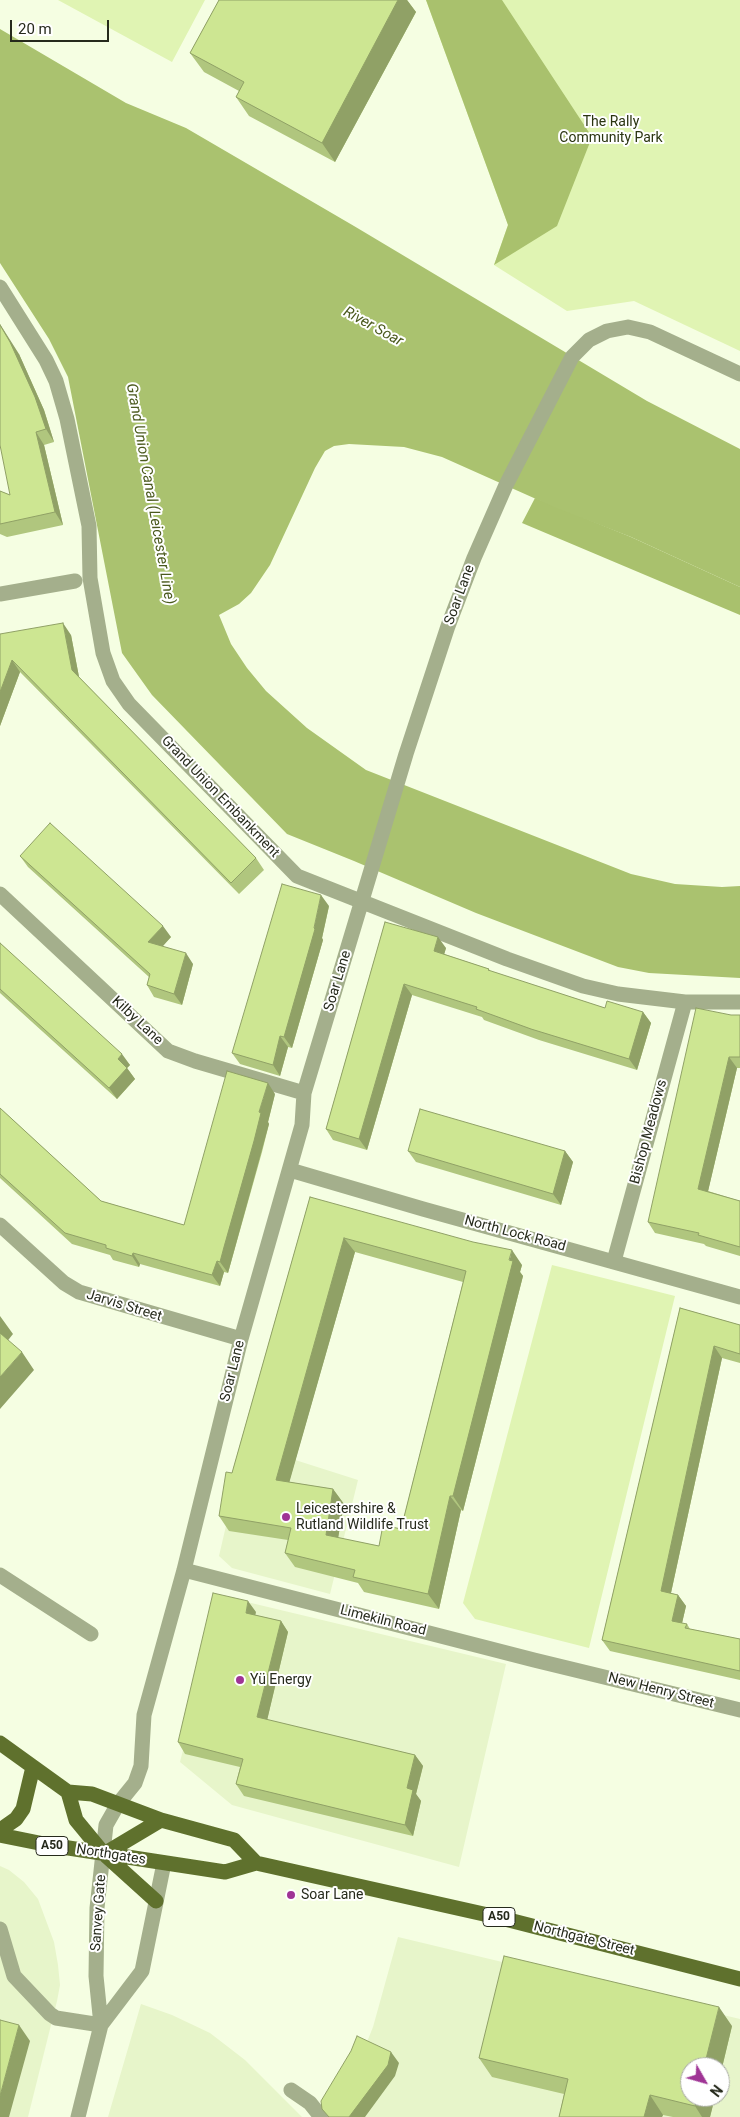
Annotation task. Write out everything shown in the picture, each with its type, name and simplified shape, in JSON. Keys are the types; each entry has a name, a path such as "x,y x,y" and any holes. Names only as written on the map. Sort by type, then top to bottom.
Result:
{"main road":[{"path":"0,1743 68,1792 92,1794 161,1820 234,1840 256,1863"},
{"path":"0,1830 16,1819 23,1809 33,1767"},
{"path":"68,1792 76,1820 104,1854 156,1901"},
{"path":"104,1854 161,1820"},
{"name":"Northgates","path":"0,1835 49,1845 164,1863"},
{"name":"Northgate Street","path":"164,1863 225,1872 256,1863 497,1916 740,1979"}],"street":[{"name":"Grand Union Embankment","path":"0,287 46,360 56,381 67,419 90,526 90,578 103,653 113,681 129,704 297,876 583,986 618,994 685,1002 740,1002"},
{"name":"Soar Lane","path":"118,1804 134,1783 141,1766 144,1715 184,1570 241,1340 302,1126 304,1093 406,754 474,558 506,485 572,356 588,340 607,331 628,327 650,332 740,374"},
{"path":"0,594 75,581"},
{"name":"Kilby Lane","path":"0,894 168,1050 195,1061 304,1093"},
{"name":"Bishop Meadows","path":"614,1261 685,1002"},
{"name":"North Lock Road","path":"290,1170 740,1297"},
{"name":"Jarvis Street","path":"0,1225 64,1283 80,1292 241,1340"},
{"name":"Limekiln Road","path":"184,1570 582,1671"},
{"path":"0,1575 91,1634"},
{"name":"New Henry Street","path":"582,1671 740,1710"},
{"name":"Sanvey Gate","path":"78,2117 101,2025 96,1976 97,1908 106,1825 118,1804"},
{"name":"Sanvey Gate","path":"101,2025 142,1971 164,1863"},
{"path":"0,1929 14,1976 50,2014 56,2018 101,2025"},
{"path":"292,2090 310,2103 321,2117"}],"shaded area":[{"path":"426,0 502,0 592,137 557,226 494,265 508,225"},
{"path":"535,498 631,537 740,587 740,615 522,523"},
{"path":"245,1444 358,1480 330,1594 232,1568 219,1556"},
{"path":"222,1596 506,1664 459,1867 232,1805 180,1762"},
{"path":"0,1866 9,1870 24,1882 38,1899 54,1942 58,1965 60,1985 57,2001 28,2117 0,2117"},
{"path":"398,1937 740,2019 740,2117 327,2117 365,2047 373,2027"},
{"path":"141,2004 172,2015 210,2033 245,2060 302,2117 108,2117"}],"green space":[{"path":"58,0 205,0 172,62"},
{"name":"The Rally Community Park","path":"426,0 740,0 740,351 634,301 567,311 494,265 508,225"},
{"path":"552,1265 675,1296 589,1648 475,1619 463,1603"}],"water":[{"path":"0,29 126,103 186,128 647,401 740,449 740,587 631,537 554,507 442,457 404,447 349,444 334,446 325,451 315,468 270,565 251,593 239,604 219,615 231,644 247,668 266,691 307,728 366,770 631,874 675,884 722,887 740,886 740,978 649,973 618,967 476,913 287,834 152,695 122,653 68,377 49,339 0,263"}],"building":[{"path":"219,0 398,0 322,143 236,97 244,82 190,53"},
{"path":"0,325 10,342 35,397 46,429 36,432 55,512 0,524 0,491 10,495 0,445"},
{"path":"63,623 72,670 256,858 231,883 12,660 0,692 0,634"},
{"path":"50,823 163,926 148,942 186,953 174,994 147,985 150,974 20,856"},
{"path":"282,884 321,895 315,929 284,1037 280,1036 273,1065 232,1053"},
{"path":"385,922 438,937 434,951 488,970 605,1008 607,1001 643,1012 629,1059 531,1029 476,1009 477,1007 404,984 359,1139 326,1129"},
{"path":"0,943 122,1054 118,1059 127,1068 109,1088 0,989"},
{"path":"696,1008 740,1015 740,1057 729,1057 698,1189 740,1201 740,1247 698,1235 699,1233 648,1222"},
{"path":"227,1071 268,1083 259,1112 261,1113 254,1141 220,1262 217,1261 212,1275 133,1253 132,1256 106,1248 106,1245 65,1233 0,1174 0,1108 101,1201 184,1225"},
{"path":"420,1109 565,1151 553,1194 408,1151"},
{"path":"310,1197 473,1242 512,1250 509,1260 513,1261 453,1496 450,1496 428,1594 353,1577 355,1570 285,1553 291,1528 219,1516 226,1472 232,1473","holes":["344,1238 466,1271 401,1529 383,1525 379,1546 326,1535 333,1489 276,1480"]},
{"path":"680,1308 740,1325 740,1354 714,1346 661,1591 678,1595 672,1621 687,1624 685,1628 740,1639 740,1671 602,1640"},
{"path":"0,1333 22,1352 0,1377"},
{"name":"Yü Energy","path":"213,1593 248,1601 246,1613 281,1621 257,1717 415,1755 407,1788 413,1790 405,1825 236,1784 243,1759 178,1742"},
{"path":"504,1956 719,2007 706,2057 680,2057 680,2102 650,2095 644,2117 559,2117 568,2079 479,2058"},
{"path":"0,2020 19,2025 0,2096"},
{"path":"357,2036 391,2052 388,2065 349,2117 329,2117 322,2109 321,2101 351,2051"}],"place":[{"name":"Leicestershire & Rutland Wildlife Trust","path":"286,1517"},
{"name":"Yü Energy","path":"240,1680"},
{"name":"Soar Lane","path":"291,1895"}],"water label":[{"name":"River Soar","path":"373,327"},
{"name":"Grand Union Canal (Leicester Line)","path":"150,494"}]}
